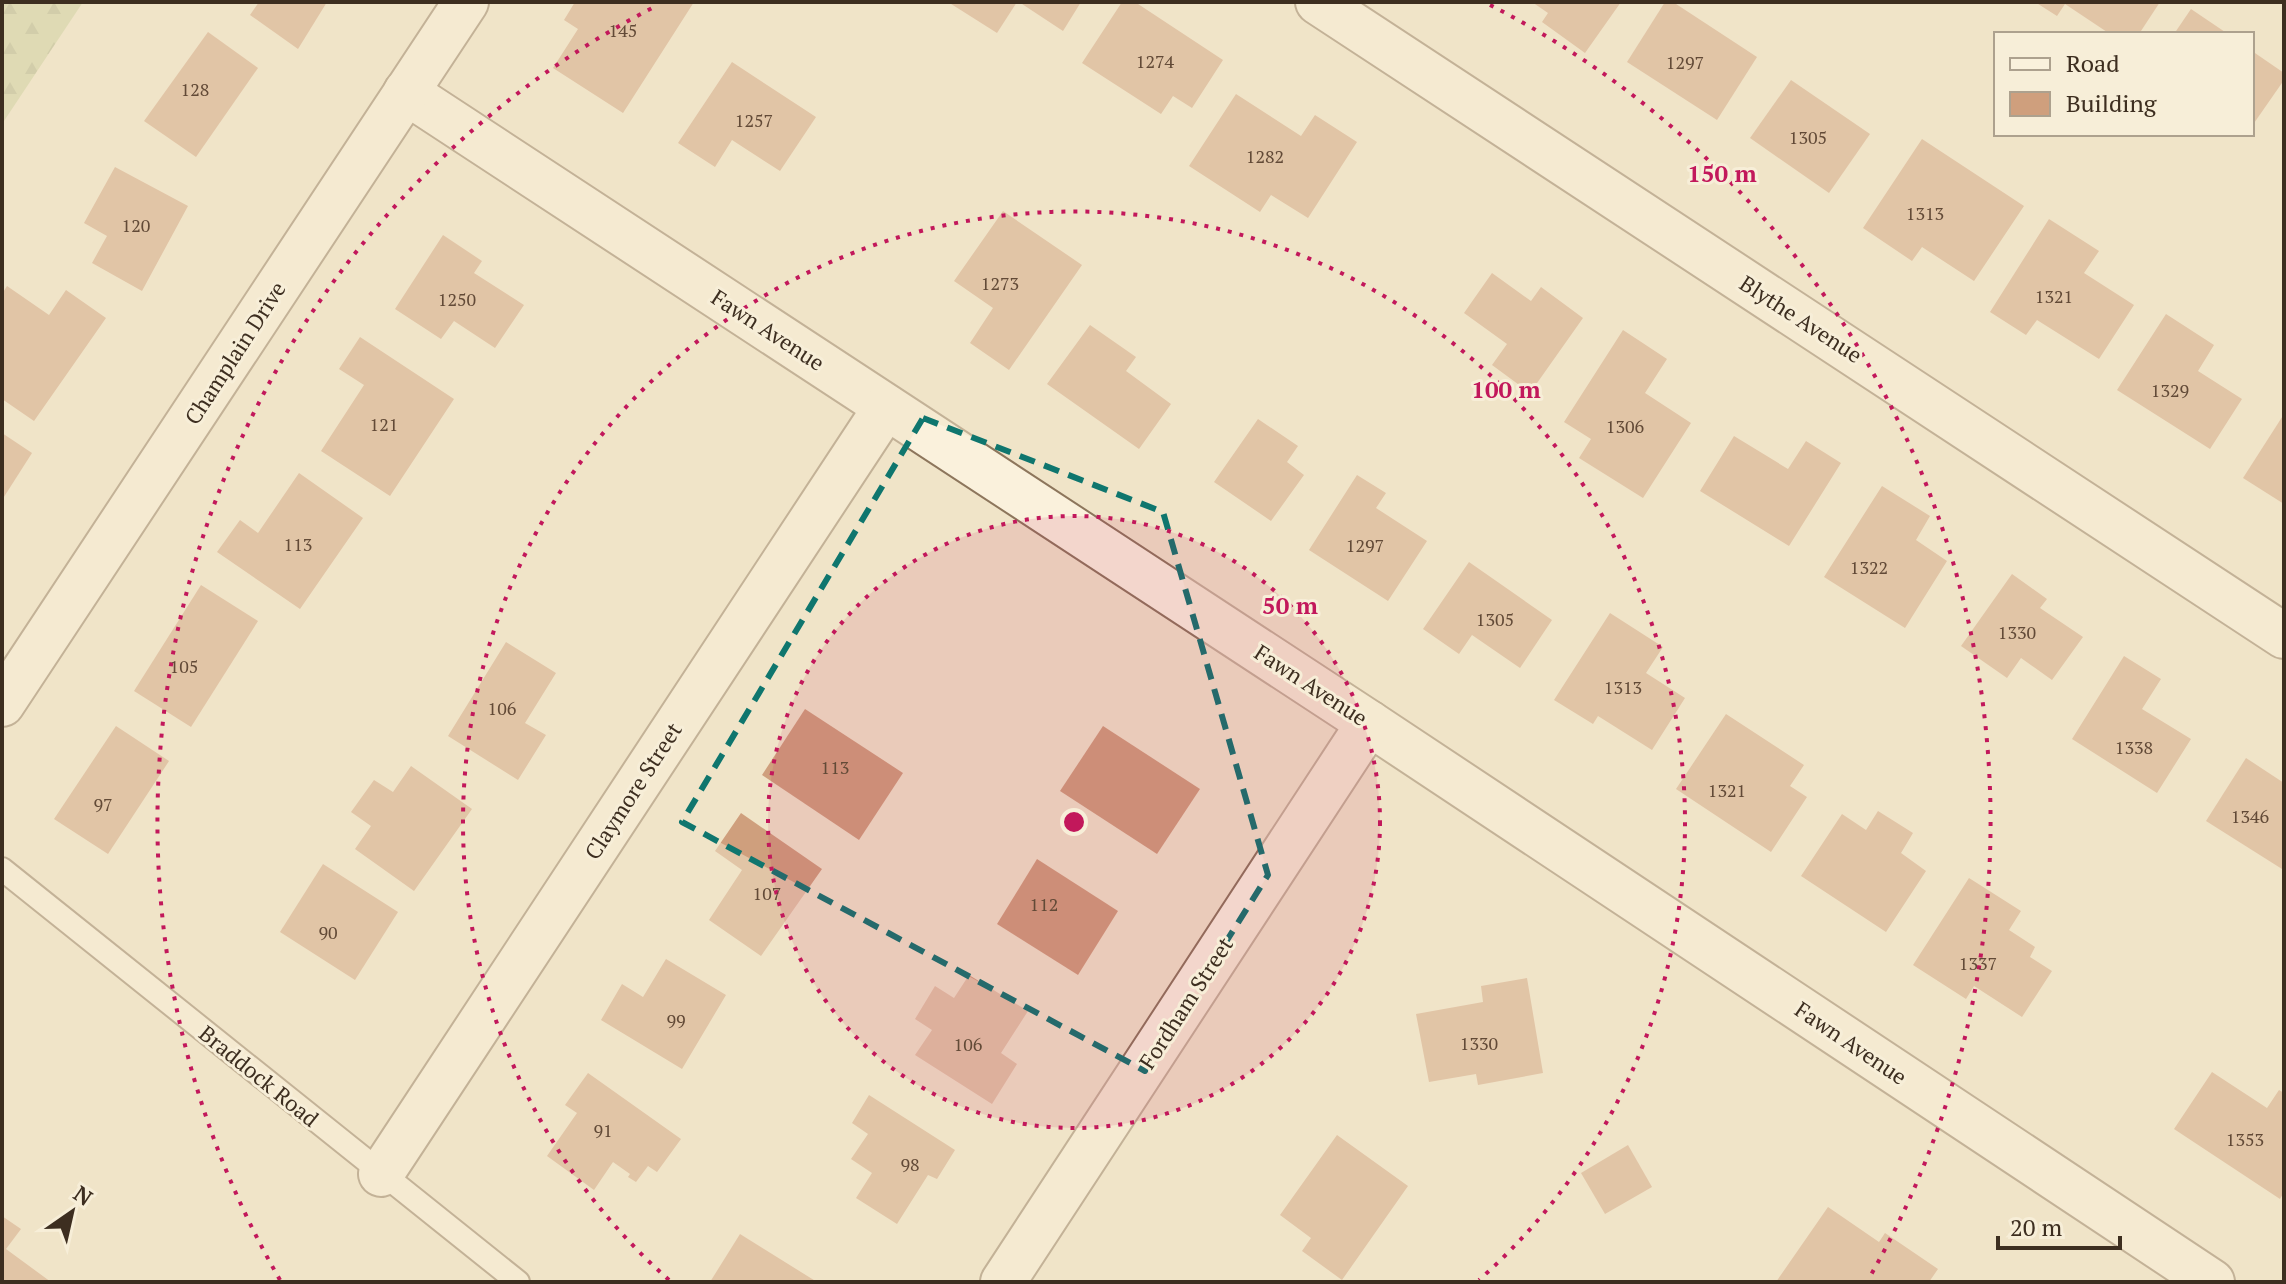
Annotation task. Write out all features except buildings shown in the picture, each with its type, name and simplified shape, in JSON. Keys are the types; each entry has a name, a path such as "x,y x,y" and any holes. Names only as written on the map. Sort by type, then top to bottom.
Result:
{"street":[{"name":"Champlain Drive","path":"2,704 466,2"},
{"name":"Blythe Avenue","path":"1318,2 2284,636"},
{"name":"Fawn Avenue","path":"406,92 1369,723 2212,1282"},
{"name":"Claymore Street","path":"381,1174 886,407"},
{"name":"Fordham Street","path":"1003,1282 1369,723"}],"lane":[{"name":"Braddock Road","path":"2,869 518,1282"}],"highlighted area":[{"path":"923,418 1163,512 1268,875 1145,1071 682,822"}],"green space":[{"path":"2,2 83,2 2,124"}]}
